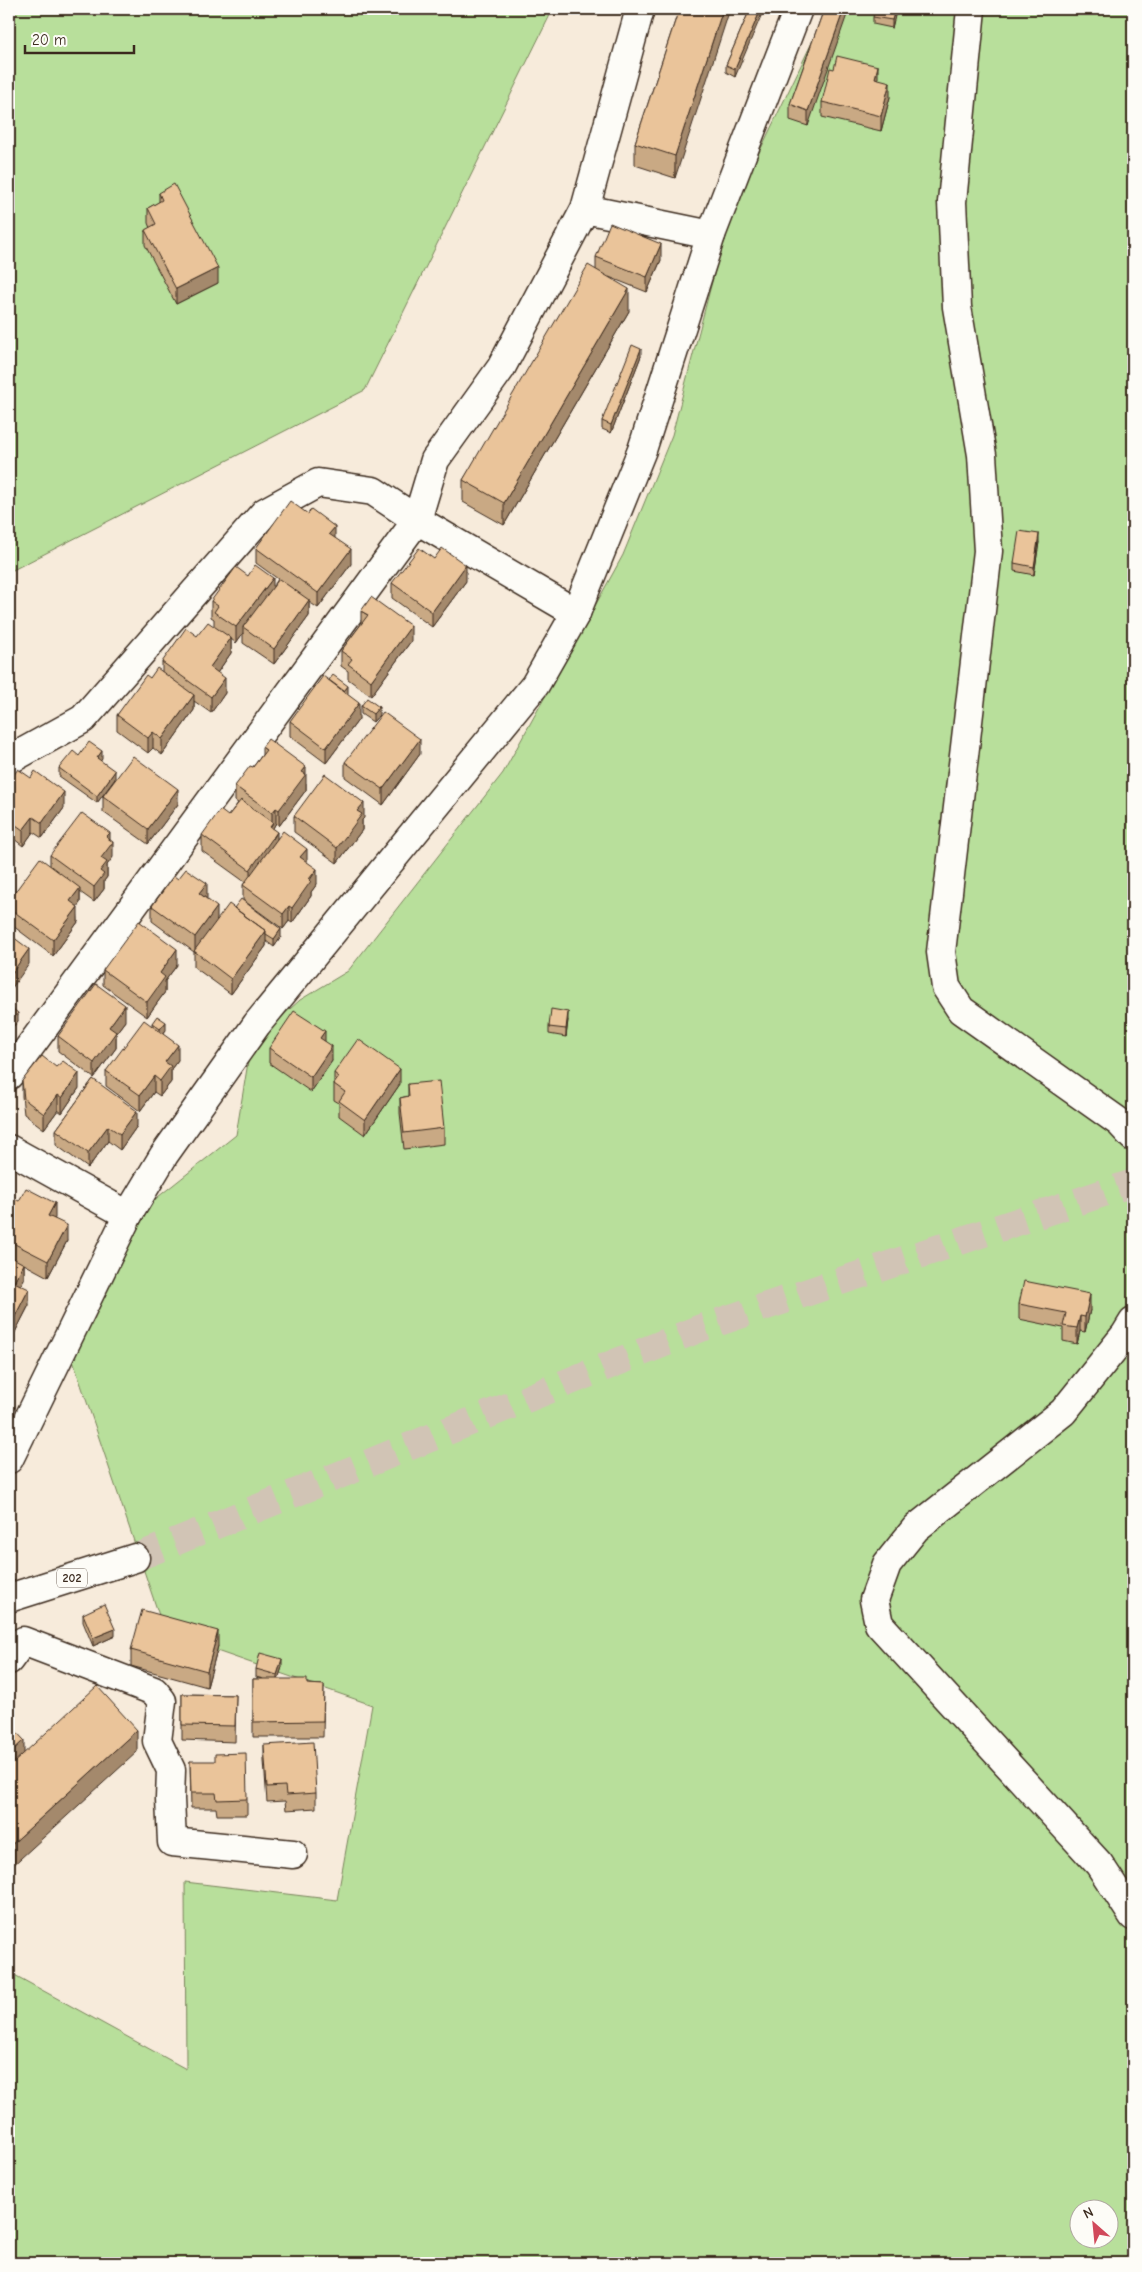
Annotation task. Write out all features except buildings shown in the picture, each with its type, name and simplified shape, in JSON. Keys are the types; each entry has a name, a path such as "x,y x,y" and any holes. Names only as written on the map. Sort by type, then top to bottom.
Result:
{"main road":[{"path":"9,1075 417,520 435,460 501,368 585,208 640,9"},
{"path":"9,1460 128,1215 164,1155 257,1024 535,685 576,613 642,450 711,236 798,9"},
{"path":"971,9 952,202 957,306 982,455 988,551 941,952 946,986 961,1010 1119,1122 1133,1137"},
{"path":"585,208 711,236"},
{"path":"9,760 83,719 265,512 318,483 373,491 417,520 576,613"},
{"path":"9,1149 128,1215"},
{"path":"1133,1322 1125,1335 1063,1412 916,1528 887,1564 874,1600 879,1624 1099,1864 1133,1916"},
{"name":"202","path":"9,1598 135,1558"},
{"path":"9,1660 23,1641 154,1691 162,1701 157,1740 171,1770 172,1842 294,1854"}],"green space":[{"path":"9,9 553,9 365,390 9,572"},
{"path":"828,9 1133,9 1133,2263 9,2263 9,1972 186,2069 185,1882 337,1900 372,1705 165,1633 71,1355 134,1216 236,1135 251,1044 300,1000 348,971 503,773 623,555 672,435 730,213"}],"tunnel":[{"path":"135,1558 701,1328 1133,1183"}]}
